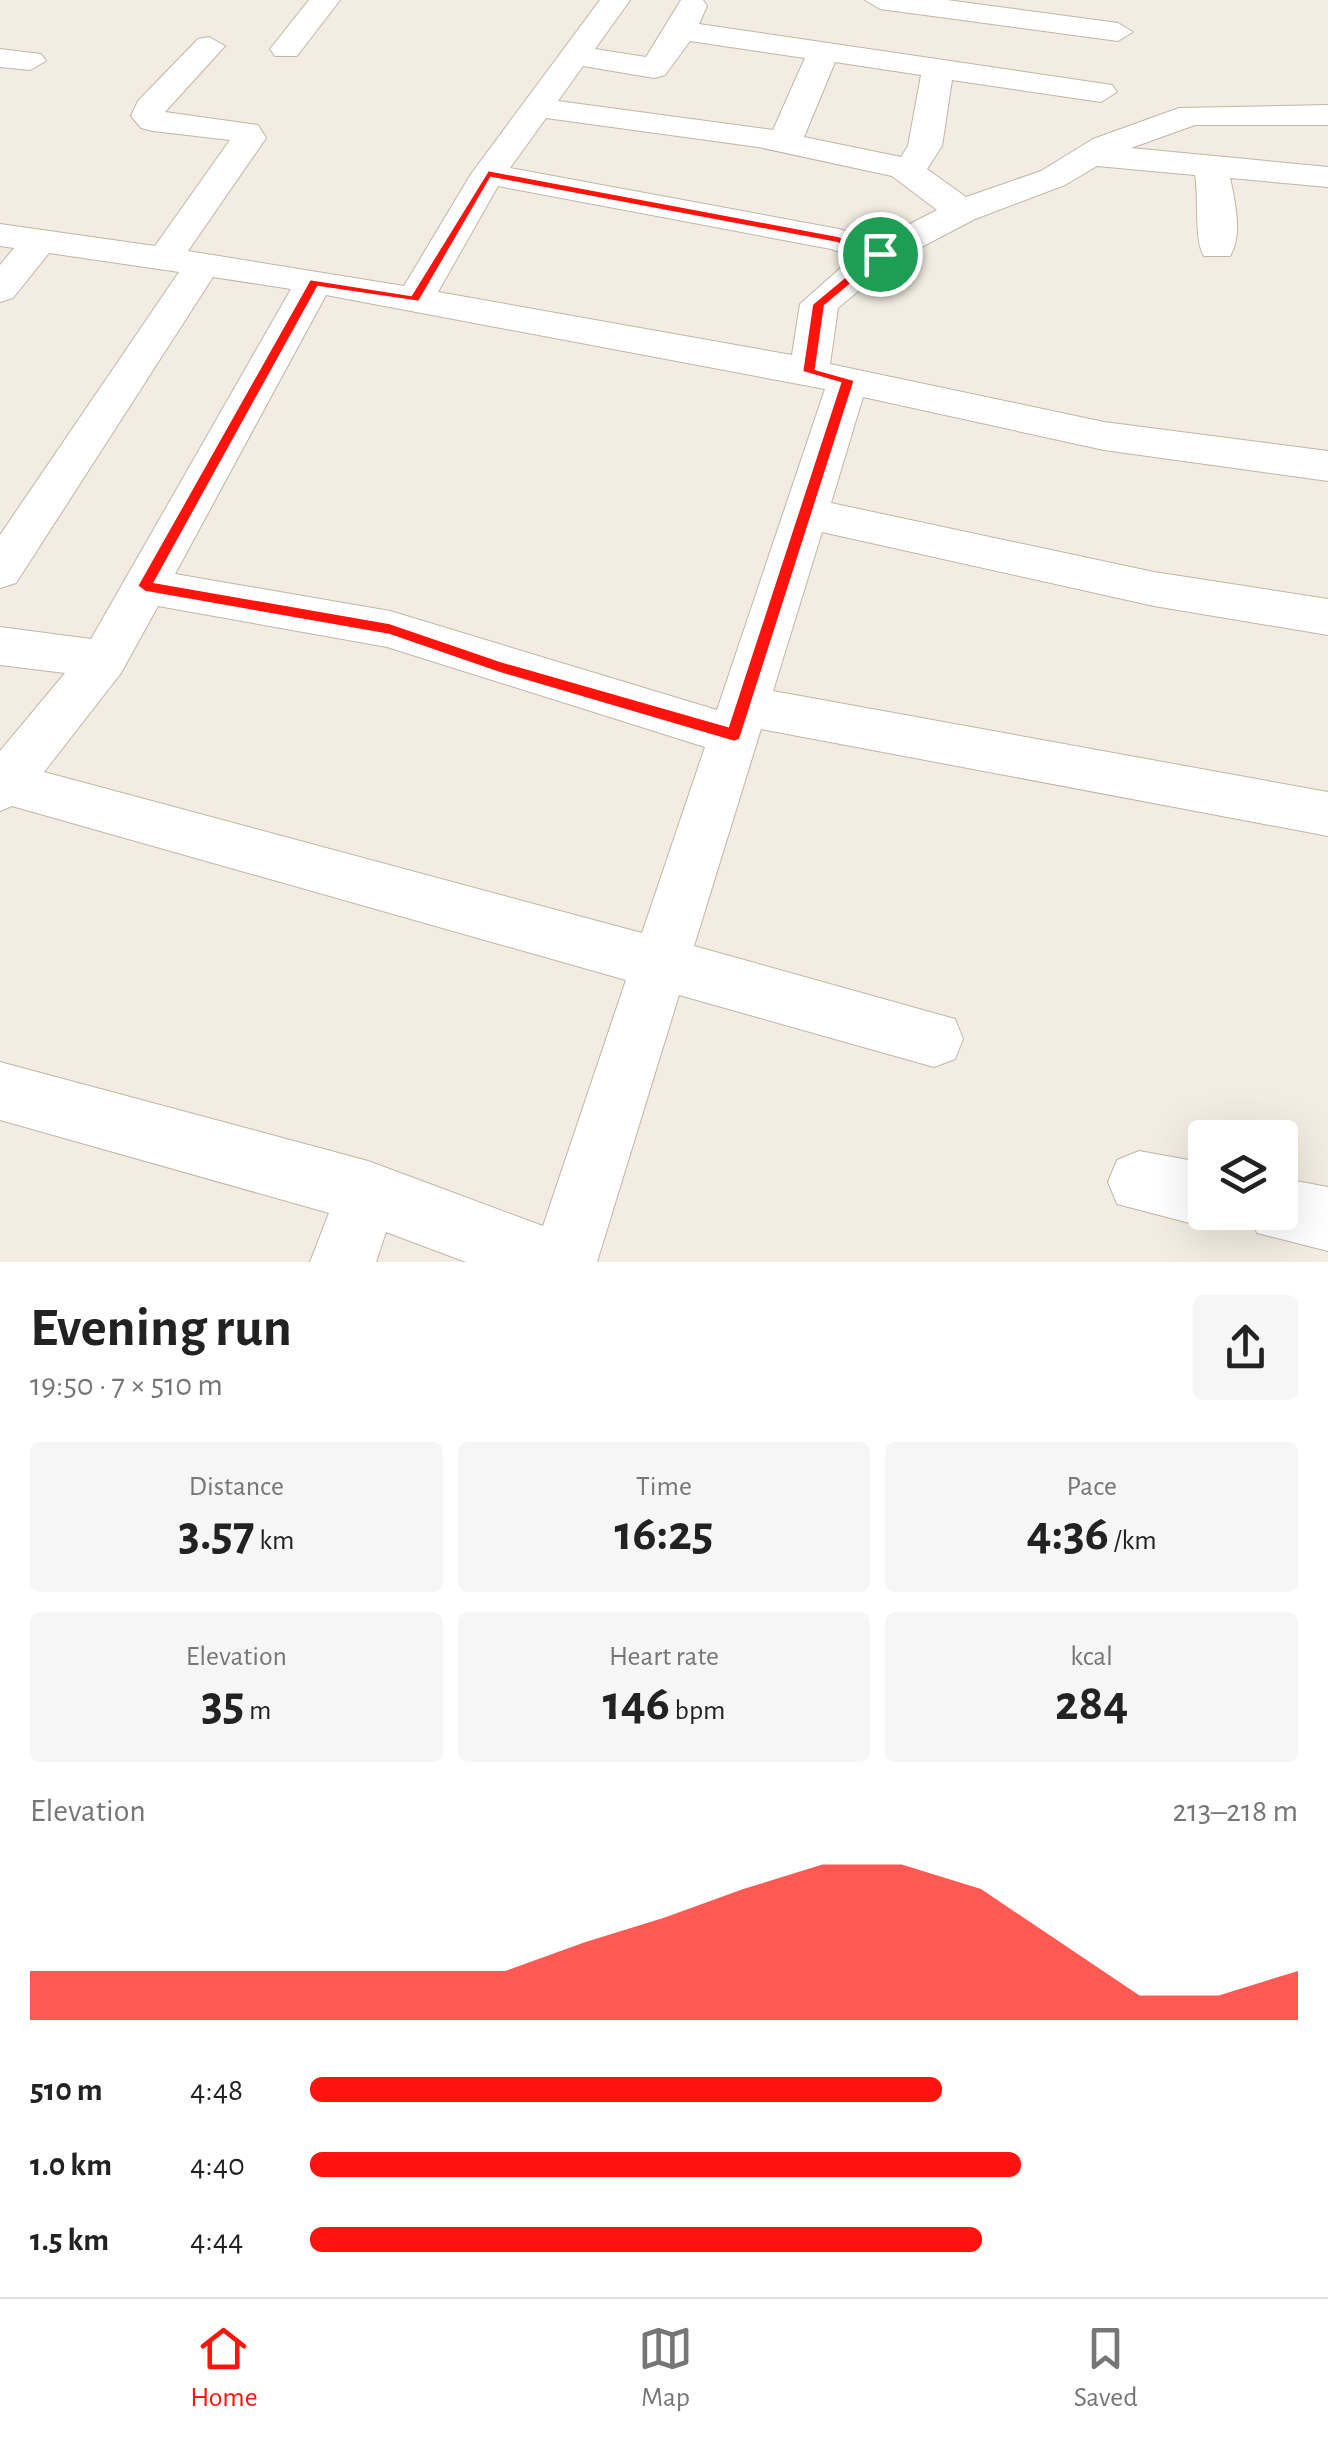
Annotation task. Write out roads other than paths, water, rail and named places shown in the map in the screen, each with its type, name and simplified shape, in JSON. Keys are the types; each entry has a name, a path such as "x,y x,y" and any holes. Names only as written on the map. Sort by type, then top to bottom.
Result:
{"street":[{"path":"286,49 325,0"},
{"path":"414,300 488,174 615,0"},
{"path":"574,56 654,68 671,49 678,30 698,0"},
{"path":"880,0 1118,32"},
{"path":"678,30 1101,92"},
{"path":"0,571 184,261 250,138 246,132 152,122 148,116 209,46"},
{"path":"784,143 824,52"},
{"path":"908,171 924,146 938,70"},
{"path":"540,107 784,143 908,171 962,211"},
{"path":"564,1262 805,513 828,376 818,304 880,254 962,211 1054,178 1091,154 1191,114 1328,115"},
{"path":"1091,154 1328,178"},
{"path":"1210,166 1218,202 1217,248"},
{"path":"488,174 839,240 880,254"},
{"path":"0,290 19,238 414,300 828,376 1104,436 1328,466"},
{"path":"314,282 104,660 3,786 934,1040"},
{"path":"805,513 1154,589 1328,618"},
{"path":"145,586 390,629 499,666 738,720 1328,814"},
{"path":"0,646 104,660"},
{"path":"0,1091 368,1193 552,1262"},
{"path":"1139,1182 1188,1192"},
{"path":"343,1262 368,1193"},
{"path":"1298,1213 1328,1219"}]}
